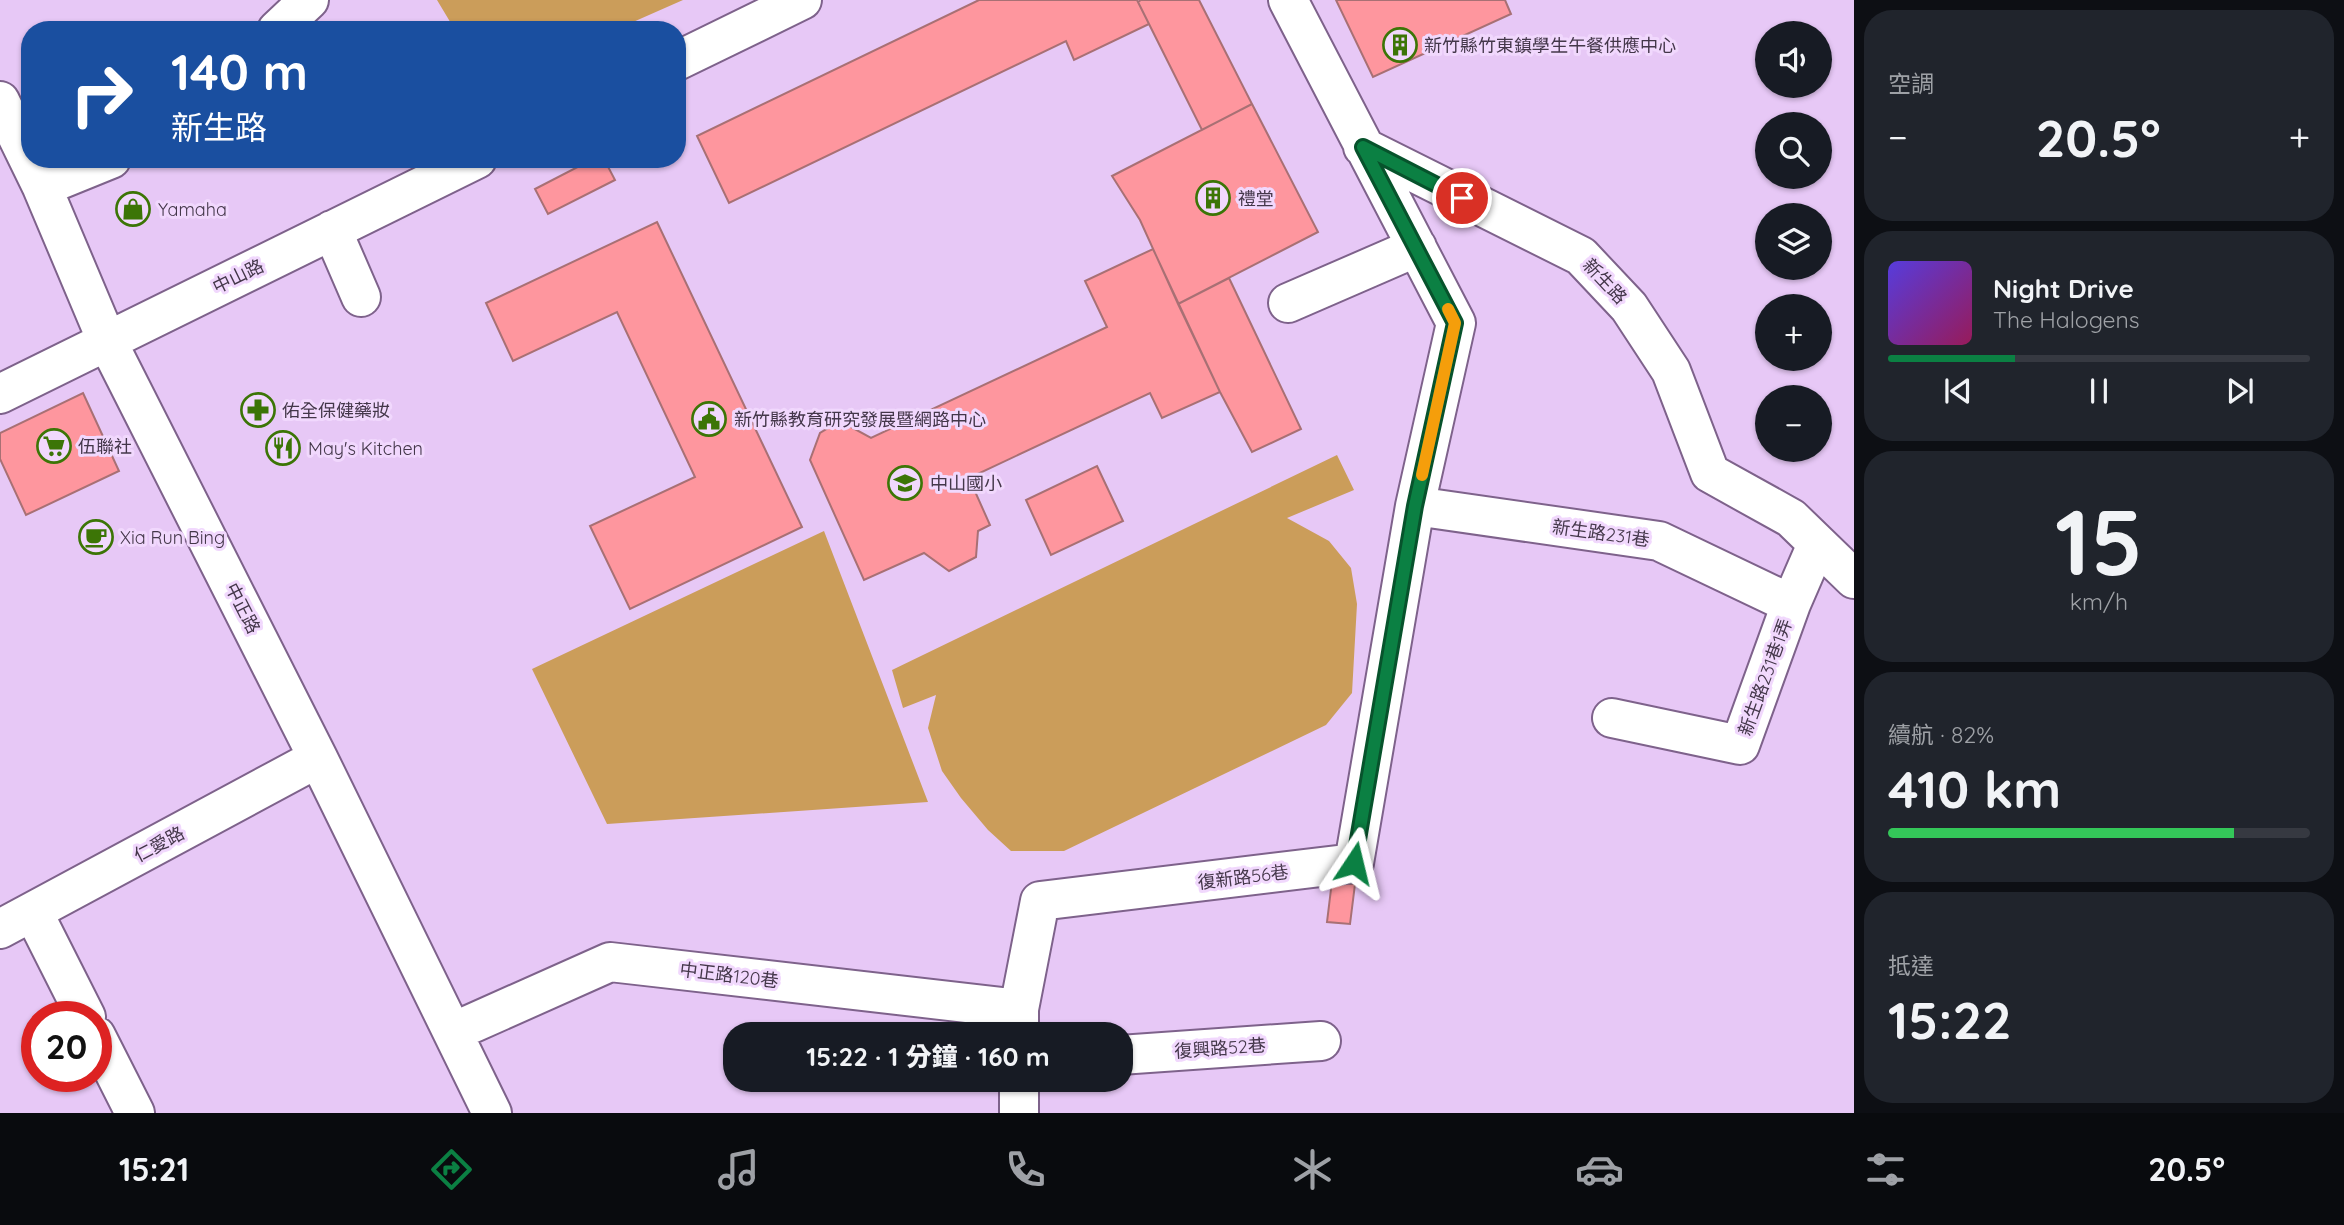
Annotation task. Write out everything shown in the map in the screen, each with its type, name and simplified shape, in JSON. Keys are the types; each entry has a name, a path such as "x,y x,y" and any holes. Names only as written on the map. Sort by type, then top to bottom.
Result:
{"street":[{"path":"287,21 309,0"},
{"path":"686,57 802,0"},
{"path":"1288,0 1363,147"},
{"name":"中正路","path":"0,101 21,144"},
{"name":"復新路56巷","path":"1019,1022 1040,901 1354,863 1415,506 1455,323 1363,147"},
{"name":"新生路","path":"1363,147 1581,256 1629,307 1671,371 1710,473 1791,519 1854,579"},
{"name":"中正路","path":"33,168 107,341 318,758 492,1113"},
{"path":"42,187 89,168"},
{"name":"中山路","path":"0,394 458,168"},
{"path":"331,230 361,297"},
{"path":"1288,303 1417,247"},
{"name":"新生路231巷","path":"1415,506 1659,541 1791,604"},
{"path":"1791,604 1818,544"},
{"name":"新生路231巷1弄","path":"1612,718 1740,745 1791,604"},
{"name":"仁愛路","path":"0,929 318,758"},
{"path":"33,912 78,1001"},
{"name":"中正路120巷","path":"453,1032 610,962 1019,1022"},
{"name":"復興路52巷","path":"1133,1054 1321,1041"},
{"path":"112,1068 135,1113"},
{"path":"1019,1092 1019,1113"}],"shaded area":[{"path":"437,0 683,0 635,21 450,21"},
{"path":"1337,455 1354,490 1287,518 1329,541 1351,568 1357,604 1352,693 1326,725 1064,851 1011,851 988,830 942,771 928,728 936,695 903,708 892,670"},
{"path":"824,531 928,802 607,824 532,669"}],"building":[{"path":"979,0 1137,0 1149,24 1074,60 1066,41 729,203 697,136"},
{"path":"1199,0 1252,104 1202,130 1138,2"},
{"name":"新竹縣竹東鎮學生午餐供應中心","path":"1336,0 1505,0 1511,14 1373,77"},
{"name":"禮堂","path":"1252,104 1318,232 1178,304 1140,220 1112,176"},
{"path":"576,168 609,168 615,180 548,214 535,189"},
{"name":"新竹縣教育研究發展暨網路中心","path":"657,222 802,527 630,609 590,526 695,477 617,312 513,361 486,303"},
{"path":"1153,249 1220,392 1162,418 1150,393 969,478 990,525 978,531 976,557 949,571 924,553 864,580 810,460 820,433 840,421 871,438 1107,327 1085,281"},
{"path":"1229,278 1301,429 1252,452 1178,304"},
{"name":"伍聯社","path":"83,393 119,471 26,515 0,459 0,433"},
{"path":"1097,466 1123,521 1051,555 1026,500"},
{"path":"1332,881 1355,884 1350,924 1327,922"}],"slow traffic":[{"path":"1422,475 1455,323 1448,309"}],"place":[{"name":"新竹縣竹東鎮學生午餐供應中心","path":"1400,45"},
{"name":"禮堂","path":"1213,198"},
{"name":"Yamaha","path":"133,209"},
{"name":"佑全保健藥妝","path":"258,410"},
{"name":"新竹縣教育研究發展暨網路中心","path":"709,419"},
{"name":"伍聯社","path":"54,446"},
{"name":"May's Kitchen","path":"283,448"},
{"name":"中山國小","path":"905,483"},
{"name":"Xia Run Bing","path":"96,537"}],"route":[{"path":"1354,863 1415,506 1455,323 1363,147 1462,198"}]}
